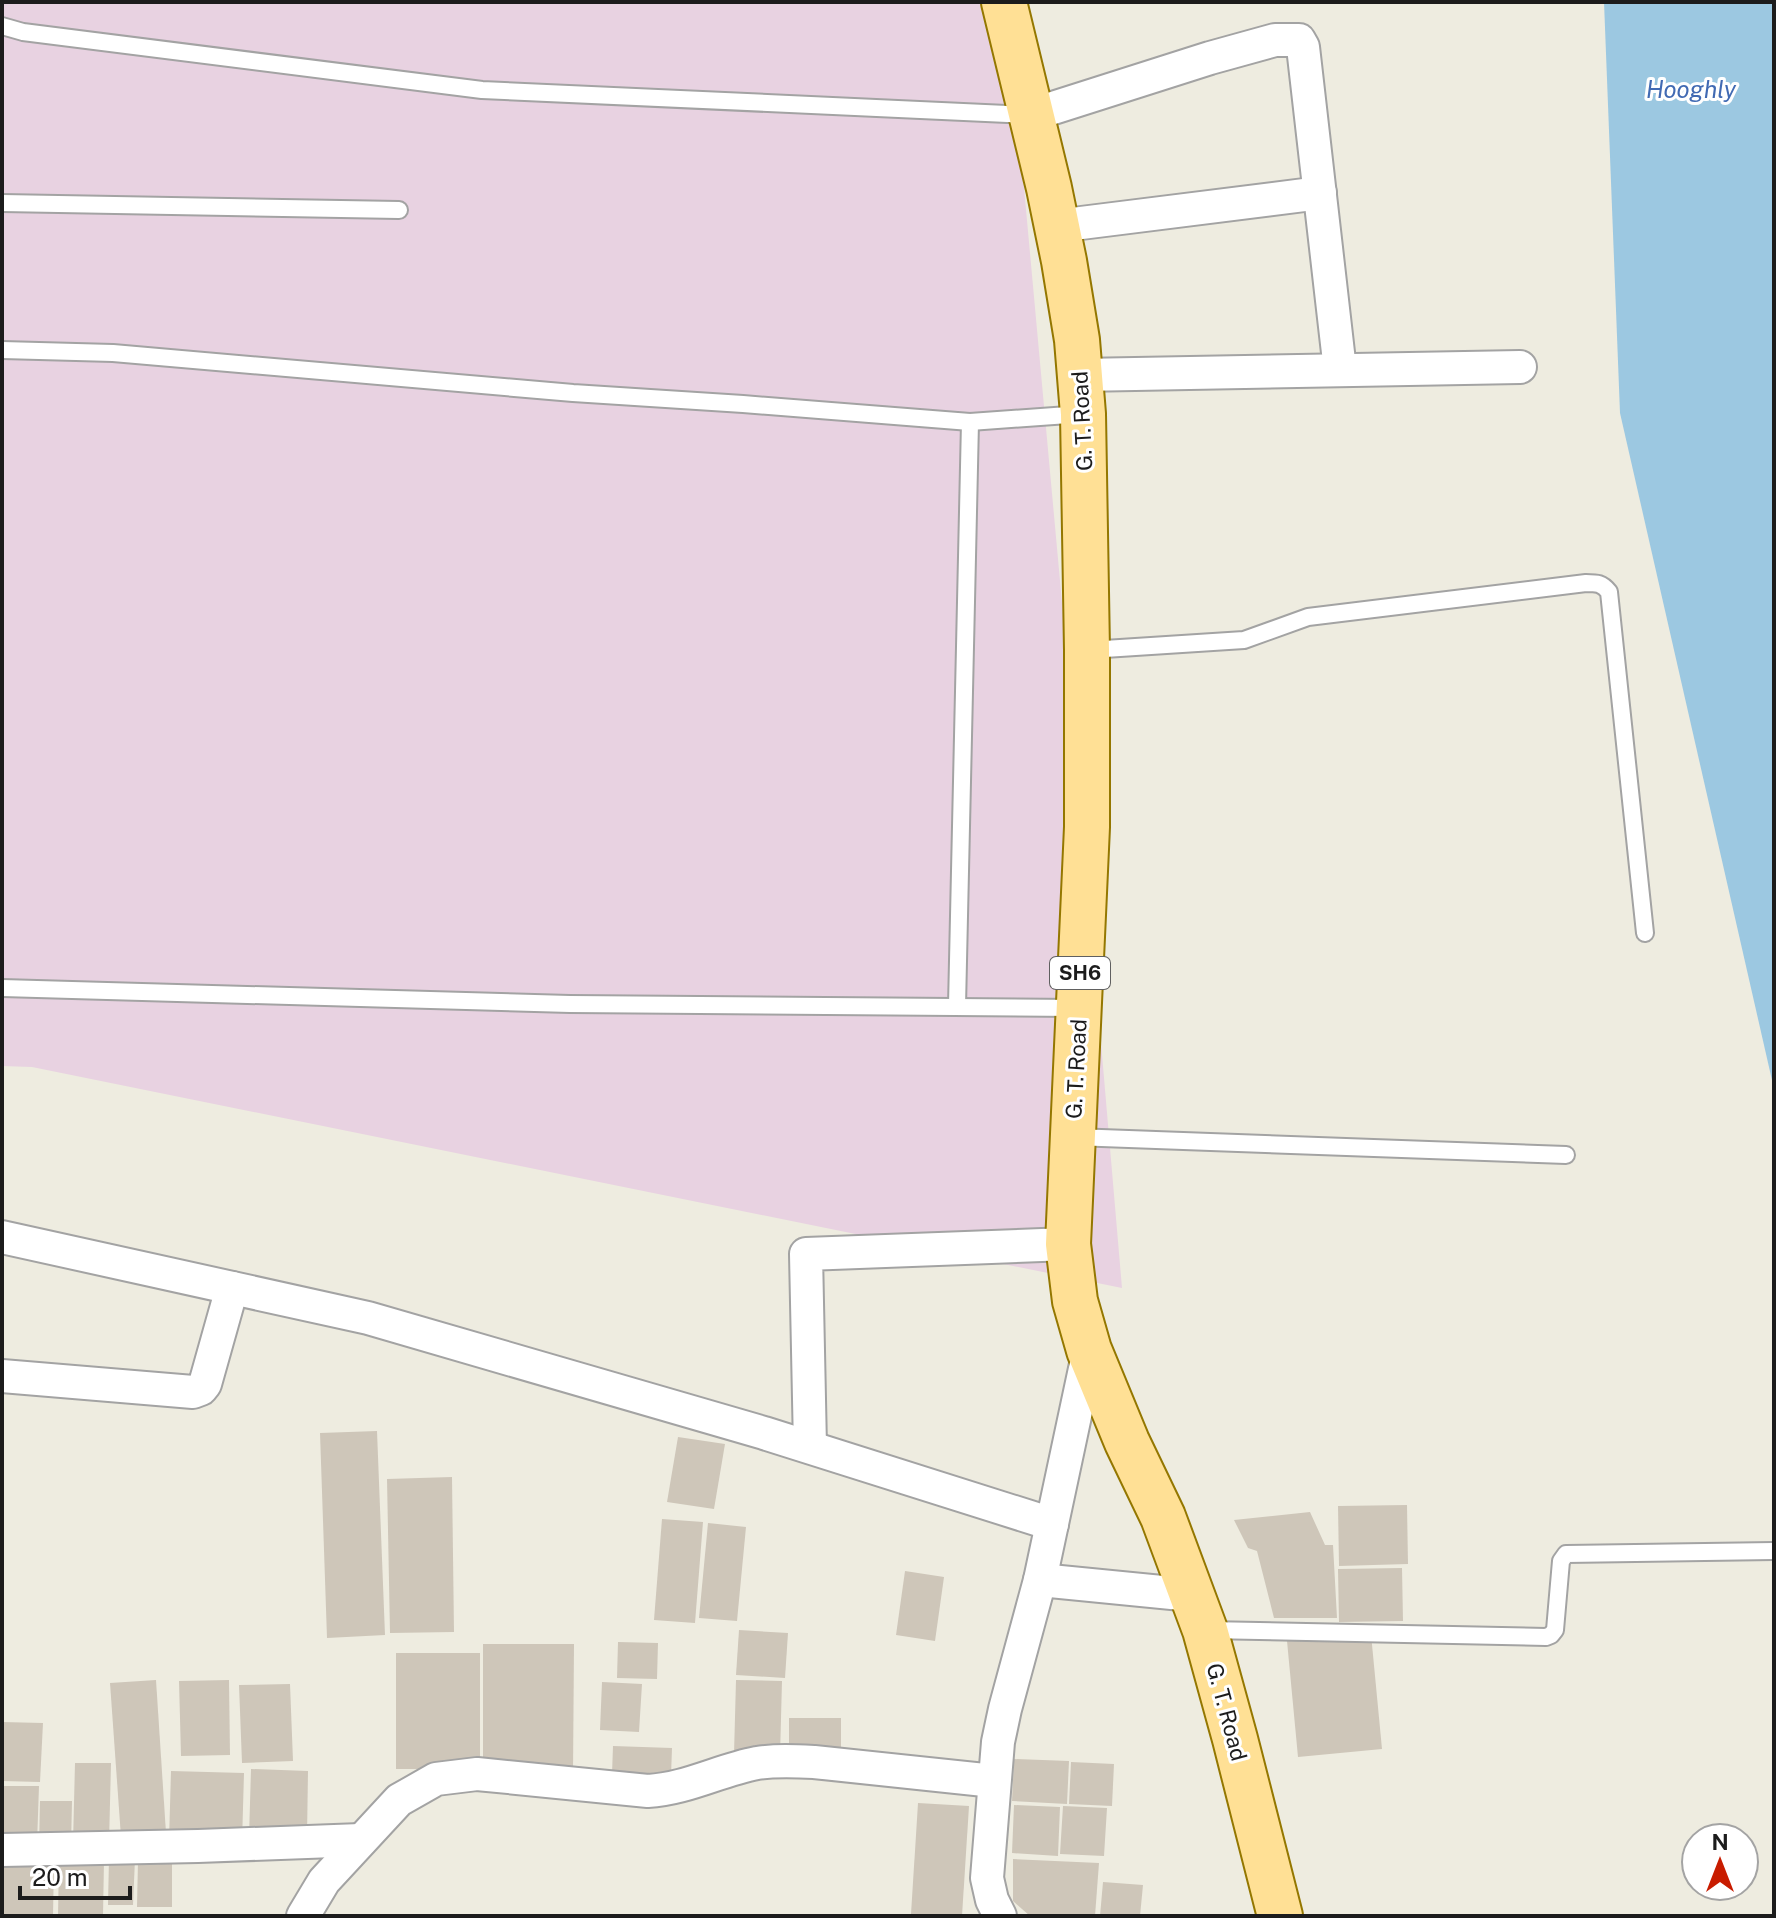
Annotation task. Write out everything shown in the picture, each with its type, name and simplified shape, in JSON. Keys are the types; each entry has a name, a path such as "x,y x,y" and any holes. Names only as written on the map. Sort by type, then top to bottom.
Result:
{"main road":[{"name":"G. T. Road","path":"1004,2 1057,226 1077,340 1082,395 1087,827 1068,1244 1075,1301 1089,1350 1127,1442 1163,1517 1198,1612 1235,1739 1280,1916"}],"street":[{"path":"1031,115 1262,43 1299,40 1303,47 1340,370"},
{"path":"1057,226 1320,193"},
{"path":"1082,395 1340,370 1520,367"},
{"path":"2,1237 368,1318 810,1447 1052,1524"},
{"path":"810,1447 806,1254 1068,1244"},
{"path":"2,1376 193,1392 201,1389 232,1288"},
{"path":"1000,1916 987,1878 998,1742 1040,1580 1089,1350"},
{"path":"1040,1580 1198,1612"},
{"path":"303,1916 324,1881 399,1800 436,1779 477,1774 648,1791 666,1790 757,1763 785,1761 994,1781"},
{"path":"2,1850 361,1840"}],"lane":[{"path":"2,26 23,32 482,90 1031,115"},
{"path":"2,203 399,210"},
{"path":"2,350 113,353 573,393 970,422 1082,395"},
{"path":"957,1006 970,422"},
{"path":"1087,650 1244,640 1308,617 1586,583 1605,586 1609,592 1645,933"},
{"path":"2,988 570,1004 1078,1008"},
{"path":"1072,1137 1566,1155"},
{"path":"1198,1612 1546,1637 1555,1630 1561,1561 1566,1554 1774,1551"}],"shaded area":[{"path":"2,2 1007,2 1122,1288 32,1067 2,1066"}],"water":[{"name":"Hooghly","path":"1604,2 1774,2 1774,1089 1620,413"}],"building":[{"path":"377,1431 385,1635 327,1638 320,1433"},
{"path":"678,1437 725,1444 714,1509 667,1502"},
{"path":"452,1477 454,1632 390,1633 387,1479"},
{"path":"1407,1505 1408,1564 1339,1566 1338,1506"},
{"path":"1310,1512 1325,1545 1333,1545 1337,1618 1274,1618 1257,1551 1248,1548 1234,1520"},
{"path":"662,1519 703,1522 695,1623 654,1620"},
{"path":"708,1523 746,1527 737,1621 699,1618"},
{"path":"1402,1568 1403,1621 1339,1622 1338,1569"},
{"path":"905,1571 944,1577 935,1641 896,1635"},
{"path":"739,1630 788,1633 785,1678 736,1675"},
{"path":"1371,1634 1382,1749 1298,1757 1287,1641"},
{"path":"618,1642 658,1643 657,1679 617,1678"},
{"path":"483,1644 574,1644 573,1774 483,1774"},
{"path":"396,1653 480,1653 480,1769 396,1769"},
{"path":"156,1680 166,1833 121,1837 110,1683"},
{"path":"229,1680 230,1755 181,1756 179,1681"},
{"path":"736,1680 782,1681 780,1756 734,1754"},
{"path":"602,1682 642,1684 639,1732 600,1730"},
{"path":"290,1684 293,1761 242,1763 239,1685"},
{"path":"789,1718 841,1718 841,1753 789,1753"},
{"path":"2,1722 43,1723 40,1782 2,1781"},
{"path":"613,1746 672,1748 671,1776 612,1774"},
{"path":"1014,1759 1069,1761 1067,1804 1012,1801"},
{"path":"1071,1762 1114,1764 1112,1806 1069,1804"},
{"path":"75,1763 111,1763 109,1843 73,1843"},
{"path":"251,1769 308,1771 307,1838 249,1837"},
{"path":"171,1771 244,1773 242,1843 169,1841"},
{"path":"2,1786 39,1786 37,1844 2,1843"},
{"path":"40,1801 72,1801 71,1847 39,1847"},
{"path":"918,1803 969,1806 962,1916 911,1914"},
{"path":"1014,1805 1060,1807 1058,1856 1012,1853"},
{"path":"1063,1806 1107,1808 1104,1856 1060,1854"},
{"path":"109,1858 135,1859 133,1905 108,1905"},
{"path":"59,1859 104,1860 103,1916 58,1916"},
{"path":"1013,1859 1099,1863 1095,1916 1030,1916 1013,1901"},
{"path":"138,1860 172,1861 172,1907 137,1907"},
{"path":"2,1861 54,1862 53,1916 2,1916"},
{"path":"1103,1882 1143,1885 1140,1916 1100,1916"}]}
